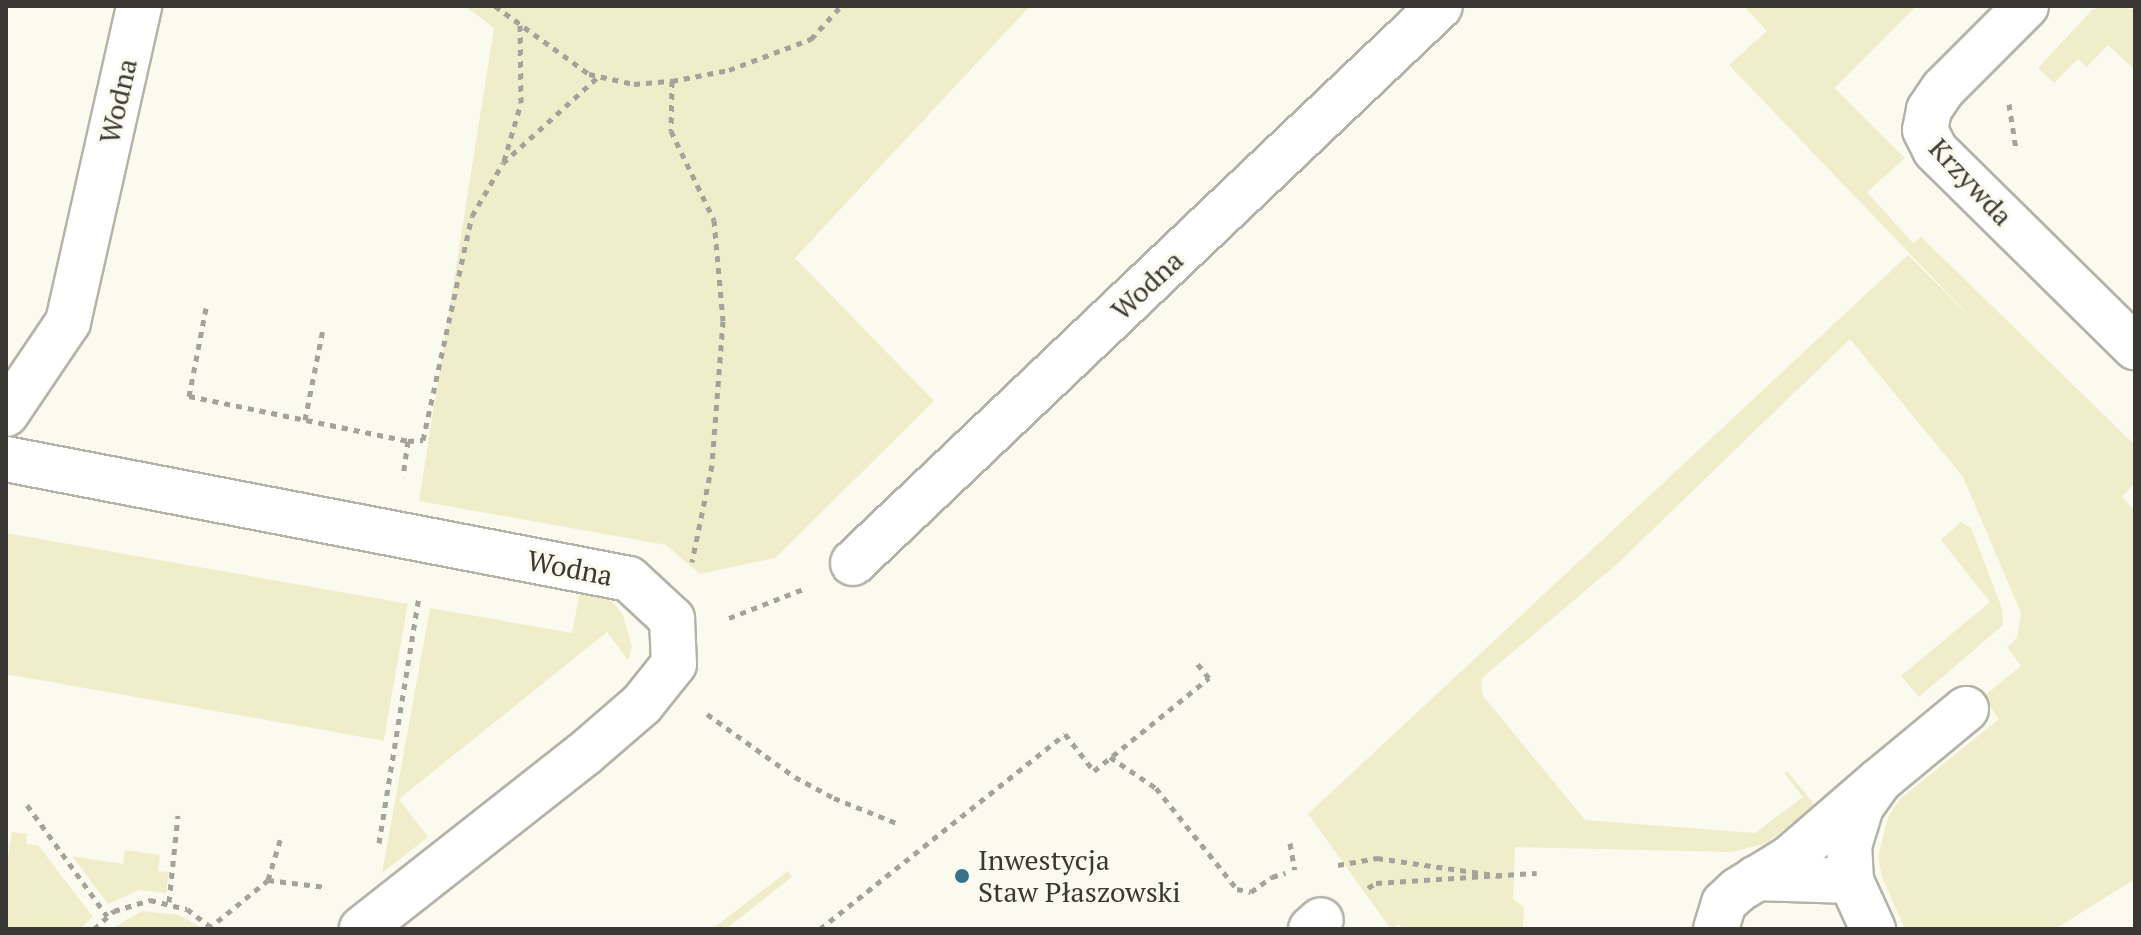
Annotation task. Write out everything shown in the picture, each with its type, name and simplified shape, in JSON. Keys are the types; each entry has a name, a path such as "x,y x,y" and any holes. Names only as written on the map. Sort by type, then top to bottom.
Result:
{"street":[{"name":"Wodna","path":"6,414 68,322 139,6"},
{"name":"Wodna","path":"853,563 1440,6"},
{"name":"Krzywda","path":"2026,6 1943,89 1925,130 1935,150 2135,347"},
{"name":"Wodna","path":"6,459 629,579 672,619"},
{"path":"362,929 584,754 642,704 674,664 672,619"},
{"path":"1716,929 1724,903 1756,878 1790,858 1966,709"},
{"path":"1873,929 1851,881 1849,846 1861,807 1879,781"},
{"path":"1756,878 1851,881"}],"path":[{"path":"495,6 589,74 634,84 672,81 729,70 811,39 841,6"},
{"path":"206,308 189,396 408,441 423,440 472,216 503,163 521,103 520,24"},
{"path":"503,163 599,76"},
{"path":"672,81 671,131 714,220 723,321 712,465 696,550 672,619 727,619 792,595 853,563"},
{"path":"1982,196 2017,160 2008,99"},
{"path":"305,420 323,329"},
{"path":"377,854 412,537 408,441"},
{"path":"820,929 1065,734 1094,771 1209,678 1196,662"},
{"path":"661,681 795,777 834,798 899,824"},
{"path":"1110,757 1156,788 1237,889 1251,892 1272,877 1304,870"},
{"path":"27,805 107,916"},
{"path":"169,902 178,815"},
{"path":"94,929 107,916 131,904 169,902 187,909 209,928 268,880 282,834"},
{"path":"1325,867 1377,858 1501,876"},
{"path":"1316,924 1376,883 1537,873"},
{"path":"268,880 332,888"}],"shaded area":[{"path":"465,6 1030,6 795,258 934,401 775,558 700,574 666,545 419,501 494,28"},
{"path":"1744,6 1916,6 1835,88 1905,158 1867,192 1913,243 1921,237 2135,445 2135,483 2122,497 2135,511 2135,879 2055,929 1905,929 1882,877 1878,857 1888,817 1900,799 1999,719 1983,697 2021,666 2007,647 2017,638 2021,613 1963,477 1850,339 1617,564 1482,678 1481,688 1484,697 1585,820 1755,833 1803,797 1784,773 1787,771 1815,805 1767,843 1732,852 1515,847 1513,899 1524,907 1523,929 1403,929 1399,924 1391,929 1308,814 1908,255 1982,329 1729,65 1767,31"},
{"path":"2103,6 2135,9 2135,70 2108,45 2087,67 2078,59 2054,83 2038,68 2092,10"},
{"path":"1961,522 1971,528 2002,608 2003,625 1919,697 1901,676 1990,602 1941,540"},
{"path":"6,533 408,604 384,741 6,674"},
{"path":"581,586 613,602 623,615 632,647 628,660 607,632 399,799 428,837 382,873 430,608 572,633"},
{"path":"12,832 27,834 26,844 38,845 93,917 80,929 6,929 6,870"},
{"path":"125,850 160,855 158,871 169,872 166,893 139,890 108,904 72,856 123,864"},
{"path":"788,871 792,877 726,929 712,929"},
{"path":"142,911 179,915 202,928 111,929"}],"place":[{"name":"Inwestycja Staw Płaszowski","path":"962,876"}]}
